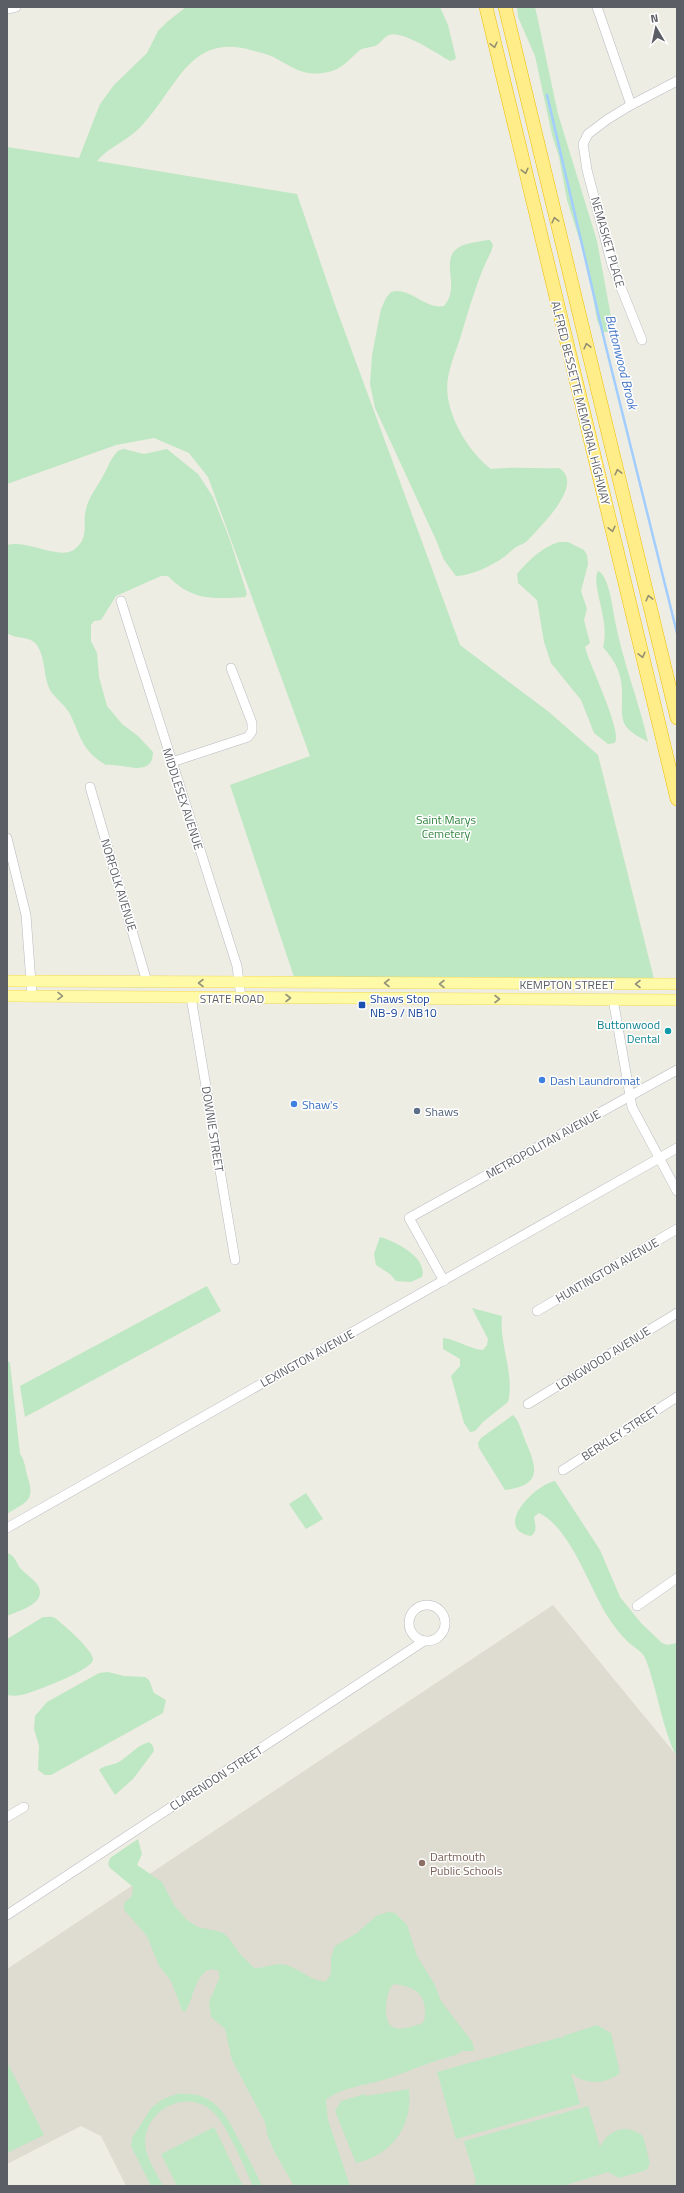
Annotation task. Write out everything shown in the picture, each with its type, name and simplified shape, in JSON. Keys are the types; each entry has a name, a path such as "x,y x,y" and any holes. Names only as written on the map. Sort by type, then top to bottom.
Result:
{"highway":[{"name":"ALFRED BESSETTE MEMORIAL HIGHWAY","path":"486,7 677,799"},
{"name":"ALFRED BESSETTE MEMORIAL HIGHWAY","path":"505,7 677,718"}],"main road":[{"name":"STATE ROAD","path":"7,981 457,984"},
{"name":"KEMPTON STREET","path":"457,984 677,984"},
{"path":"457,984 458,999"},
{"name":"STATE ROAD","path":"7,996 458,999"},
{"name":"KEMPTON STREET","path":"458,999 677,1000"}],"street":[{"path":"7,9 16,7"},
{"path":"597,7 631,105 677,81"},
{"name":"NEMASKET PLACE","path":"631,105 588,134 583,142 584,160 612,265 642,340"},
{"name":"MIDDLESEX AVENUE","path":"121,601 237,966 241,998"},
{"path":"172,762 248,737 252,731 252,723 231,668"},
{"name":"NORFOLK AVENUE","path":"90,787 147,982"},
{"path":"7,838 26,915 32,996"},
{"name":"DOWNIE STREET","path":"191,997 235,1260"},
{"path":"613,999 632,1107 677,1191"},
{"name":"METROPOLITAN AVENUE","path":"444,1281 408,1218 677,1070"},
{"name":"LEXINGTON AVENUE","path":"7,1528 677,1148"},
{"name":"HUNTINGTON AVENUE","path":"537,1311 677,1229"},
{"name":"LONGWOOD AVENUE","path":"528,1404 677,1313"},
{"name":"BERKLEY STREET","path":"563,1470 677,1397"},
{"path":"636,1606 677,1578"},
{"name":"CLARENDON STREET","path":"7,1915 424,1641 436,1639 444,1630 445,1617 438,1607 432,1605 420,1605 415,1608 409,1619 410,1630 414,1635 424,1641"},
{"path":"7,1817 24,1807"}],"shaded area":[{"name":"Dartmouth Public Schools","path":"553,1605 677,1756 677,2186 126,2186 101,2136 81,2126 7,2164 7,1969"}],"green space":[{"name":"Saint Marys Cemetery","path":"186,7 440,7 448,25 456,58 450,61 411,39 395,34 387,36 375,46 360,50 338,69 320,73 306,73 295,69 272,56 233,47 215,49 200,55 177,79 144,123 97,161 297,194 335,305 460,645 549,712 598,755 654,979 294,977 230,785 310,756 208,477 189,453 154,438 116,445 7,484 7,147 79,158 100,104 114,85 147,53 158,31"},
{"path":"517,7 535,7 558,114 597,241 612,322 611,332 602,332 597,320 588,267 567,200 559,157 552,135 535,56 518,17"},
{"path":"490,240 493,245 491,252 482,271 449,373 447,386 448,399 452,413 464,439 482,461 491,469 559,468 566,475 567,484 564,495 557,506 526,542 487,567 462,576 456,576 444,560 375,408 370,384 372,355 381,309 386,298 391,292 405,292 430,305 444,306 449,297 451,288 450,261 453,253 459,247 471,243"},
{"path":"124,449 144,454 167,449 198,474 213,497 230,540 247,594 245,597 234,598 204,597 186,590 168,576 161,576 116,596 101,620 94,621 91,625 91,641 97,653 99,677 107,706 122,724 138,736 153,752 152,760 148,765 136,768 106,765 98,760 87,749 70,714 50,690 46,679 42,656 37,645 30,640 7,633 7,545 24,545 61,553 69,552 75,549 80,544 84,535 85,515 89,500 114,456 118,451"},
{"path":"559,542 568,542 584,550 587,555 588,564 581,591 587,609 584,620 590,643 585,647 610,712 616,736 615,743 608,744 594,733 581,700 551,663 544,642 537,600 518,583 517,574 526,564 547,547"},
{"path":"598,571 602,574 608,586 618,637 648,742 628,729 623,720 620,676 615,664 603,647 605,637 603,615 596,577"},
{"path":"380,1237 401,1246 415,1257 420,1263 422,1277 411,1282 396,1281 390,1274 376,1265 374,1254"},
{"path":"207,1286 221,1311 25,1417 20,1386"},
{"path":"472,1308 502,1316 503,1338 510,1381 510,1391 508,1402 483,1422 475,1431 470,1432 464,1423 451,1376 460,1366 460,1359 443,1349 443,1338 453,1340 472,1348 483,1350 487,1345 488,1339"},
{"path":"7,1360 10,1363 20,1454 25,1464 30,1484 30,1495 24,1503 7,1514"},
{"path":"513,1415 519,1423 529,1450 534,1467 534,1474 526,1484 517,1488 505,1490 479,1448 478,1443 481,1438"},
{"path":"555,1481 600,1550 620,1597 641,1623 662,1643 667,1645 677,1643 677,1758 663,1721 646,1660 640,1651 625,1639 610,1620 579,1561 561,1532 551,1521 539,1513 534,1517 535,1532 531,1536 520,1532 515,1525 520,1507 528,1498 546,1484"},
{"path":"306,1493 323,1519 306,1529 289,1504"},
{"path":"7,1553 12,1556 21,1569 37,1584 40,1591 36,1601 31,1605 7,1616"},
{"path":"43,1617 54,1617 65,1626 89,1651 93,1660 83,1670 51,1685 23,1695 7,1695 7,1639"},
{"path":"108,1672 124,1676 145,1677 149,1680 154,1693 166,1700 163,1713 51,1775 45,1775 38,1770 39,1746 34,1729 35,1716 47,1702 99,1673"},
{"path":"149,1742 153,1746 154,1751 133,1779 115,1795 99,1770 119,1762 137,1748"},
{"path":"138,1839 142,1854 137,1865 162,1882 174,1905 187,1920 198,1927 221,1932 227,1936 240,1954 254,1968 282,1964 296,1969 311,1978 321,1981 326,1981 331,1974 331,1957 335,1946 357,1933 376,1916 388,1912 395,1913 407,1925 417,1956 435,1985 441,2001 473,2043 474,2051 462,2051 456,2055 383,2080 353,2087 331,2096 326,2100 328,2120 350,2186 294,2186 274,2151 268,2137 265,2122 232,2060 225,2029 211,2017 209,2002 219,1979 219,1971 211,1969 201,1976 188,2007 185,2012 182,2010 171,1981 159,1966 147,1936 124,1910 124,1903 132,1896 133,1887 110,1868 108,1864 110,1858","holes":["394,1984 411,1988 415,1990 422,1998 425,2015 424,2021 421,2024 407,2028 396,2028 390,2024 387,2019 386,2006 388,1993"]},
{"path":"597,2025 611,2033 620,2073 608,2080 596,2082 583,2080 571,2073 580,2104 456,2139 437,2072 561,2037 562,2040 563,2036"},
{"path":"7,2062 44,2135 7,2153"},
{"path":"409,2089 408,2115 398,2136 390,2146 380,2153 369,2159 356,2163 335,2111 341,2101 365,2094 366,2096"},
{"path":"177,2094 201,2096 210,2100 217,2106 229,2122 262,2186 253,2186 235,2146 218,2117 202,2105 191,2102 180,2102 170,2105 160,2111 147,2129 145,2147 151,2164 163,2186 151,2186 131,2146 132,2138 152,2107 163,2099"},
{"path":"588,2106 600,2147 608,2136 619,2130 631,2130 643,2136 650,2163 647,2170 619,2178 608,2172 563,2186 474,2186 476,2181 464,2141"},
{"path":"214,2127 243,2186 177,2186 161,2154"}],"waterway":[{"name":"Buttonwood Brook","path":"547,95 605,343 677,633"}],"place":[{"name":"Shaws Stop NB-9 / NB10","path":"362,1005"},
{"name":"Buttonwood Dental","path":"668,1031"},
{"name":"Dash Laundromat","path":"542,1080"},
{"name":"Shaw's","path":"294,1104"},
{"name":"Shaws","path":"417,1111"},
{"name":"Dartmouth Public Schools","path":"422,1863"}]}
